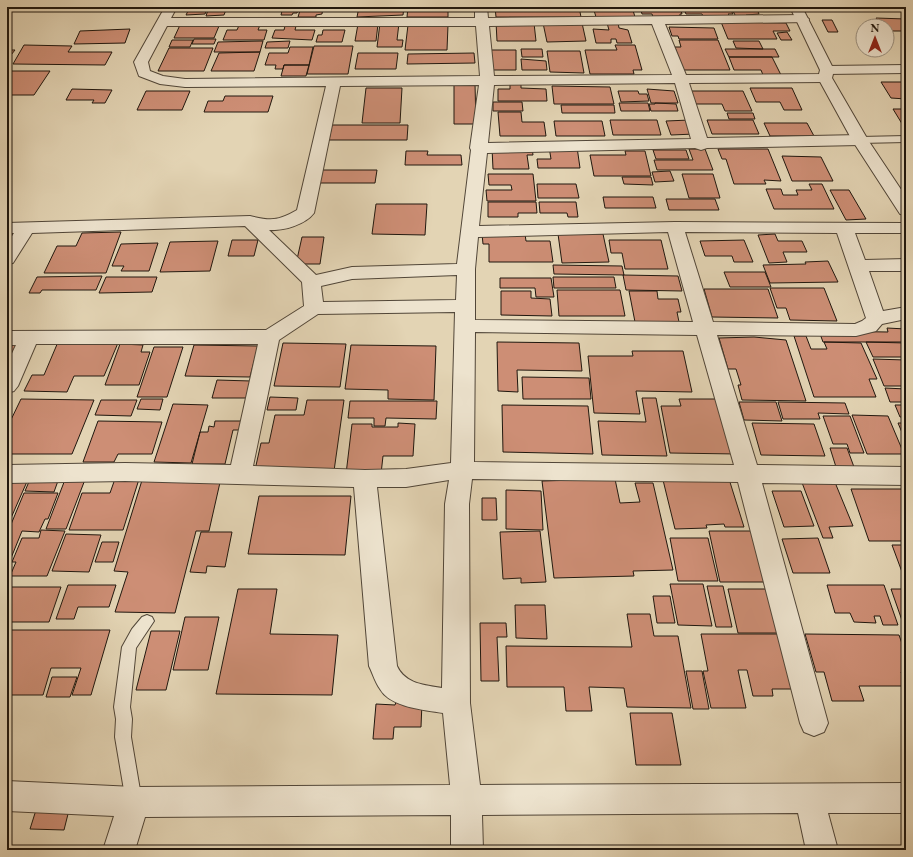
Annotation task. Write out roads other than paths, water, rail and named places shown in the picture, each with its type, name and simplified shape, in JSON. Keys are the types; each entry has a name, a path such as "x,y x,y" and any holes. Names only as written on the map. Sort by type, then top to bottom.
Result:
{"street":[{"path":"171,7 141,62 144,73 160,80 184,82 681,80 906,69"},
{"path":"163,22 481,14 656,19 799,13 826,74 860,140 900,192 906,210"},
{"path":"467,850 466,799 456,703 457,504 462,470 466,269 478,148 487,80 481,14"},
{"path":"656,19 681,80 701,145"},
{"path":"7,228 250,221 270,227 292,221 305,213 334,81"},
{"path":"478,148 701,145 860,140"},
{"path":"250,221 311,281 314,308"},
{"path":"470,232 676,227 906,228"},
{"path":"676,227 748,475 814,723"},
{"path":"7,259 26,228"},
{"path":"844,228 876,319"},
{"path":"858,266 906,265"},
{"path":"311,281 325,280 352,273 466,269"},
{"path":"7,338 270,337 314,308 706,329 856,330 869,326 876,319 906,313"},
{"path":"240,474 270,337"},
{"path":"7,386 29,338"},
{"path":"7,474 125,472 240,474 365,479 406,478 462,470 906,476"},
{"path":"365,479 383,666 390,682 407,694 456,703"},
{"path":"7,796 134,802 466,799 906,798"},
{"path":"810,798 822,850"},
{"path":"119,850 134,802"}],"lane":[{"path":"860,140 906,139"},
{"path":"134,802 123,737 124,719 122,706 129,647 137,633 147,621"}]}
